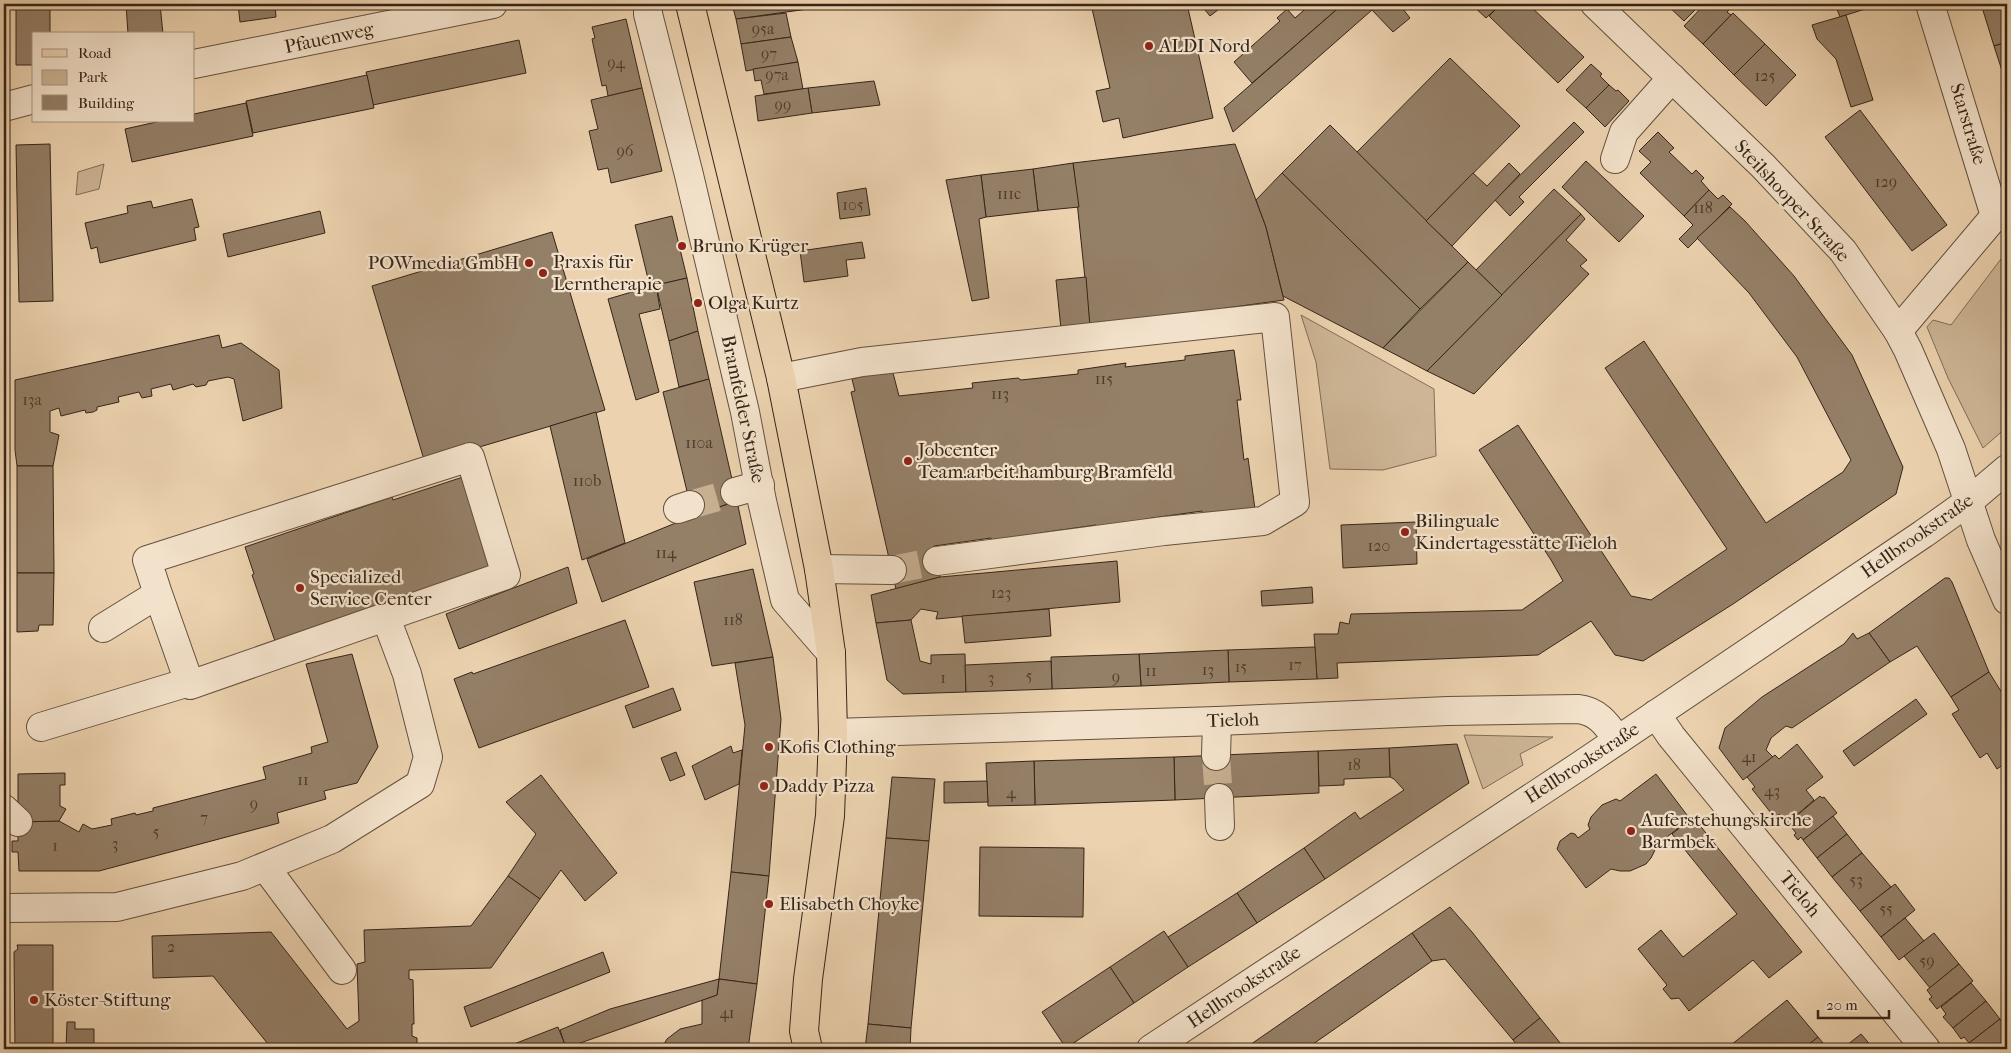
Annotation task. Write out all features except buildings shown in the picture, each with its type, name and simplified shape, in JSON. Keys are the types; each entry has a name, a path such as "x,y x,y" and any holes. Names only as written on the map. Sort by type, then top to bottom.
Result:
{"main road":[{"path":"690,4 781,378 819,569 831,653 833,733 830,816 808,979 802,1043"}],"street":[{"name":"Pfauenweg","path":"195,64 493,4"},
{"name":"Bramfelder Straße","path":"648,4 648,14 689,175 745,412 747,488 785,600 831,653"},
{"name":"Steilshooper Straße","path":"1595,4 1763,166 1843,251 1898,331 1908,350 1951,449 1981,540 2007,600"},
{"name":"Starstraße","path":"1898,331 1995,216 1930,4"},
{"path":"1616,159 1624,132 1672,78"},
{"path":"4,106 32,99"},
{"path":"781,378 862,362 1275,317 1295,502 1263,521 1164,531 937,561"},
{"path":"470,457 506,575 190,685 158,594 147,560 470,457"},
{"name":"Hellbrookstraße","path":"1151,1049 1618,740 1968,502 2007,469"},
{"path":"819,569 892,570"},
{"path":"103,628 158,594"},
{"path":"4,908 117,907 242,876 266,868 332,839 420,784 428,757 407,674 386,618"},
{"path":"41,727 188,682"},
{"name":"Tieloh","path":"833,733 1578,708 1587,709 1600,717 1618,740"},
{"name":"Tieloh","path":"1656,714 1671,736 1926,1049"},
{"path":"1216,756 1218,721"},
{"path":"1219,798 1220,826"},
{"path":"4,809 18,822 4,827"},
{"path":"266,868 342,970"}],"green space":[{"path":"104,164 99,189 76,195 78,172"},
{"path":"2007,251 2007,427 1983,448 1948,378 1927,327 1933,320 1951,325"},
{"path":"1301,315 1434,389 1436,456 1383,470 1330,469 1316,362"},
{"path":"1464,735 1553,737 1520,754 1523,765 1483,789"}],"tunnel":[{"path":"690,505 735,492"},
{"path":"892,570 937,561"},
{"path":"1216,756 1219,798"}],"place":[{"name":"ALDI Nord","path":"1149,46"},
{"name":"Bruno Krüger","path":"682,246"},
{"name":"POWmedia GmbH","path":"529,263"},
{"name":"Praxis für Lerntherapie","path":"543,273"},
{"name":"Olga Kurtz","path":"698,303"},
{"name":"Jobcenter Team.arbeit.hamburg Bramfeld","path":"908,461"},
{"name":"Bilinguale Kindertagesstätte Tieloh","path":"1405,532"},
{"name":"Specialized Service Center","path":"300,588"},
{"name":"Kofis Clothing","path":"769,747"},
{"name":"Daddy Pizza","path":"764,786"},
{"name":"Auferstehungskirche Barmbek","path":"1631,831"},
{"name":"Elisabeth Choyke","path":"769,904"},
{"name":"Köster-Stiftung","path":"34,1000"}]}
